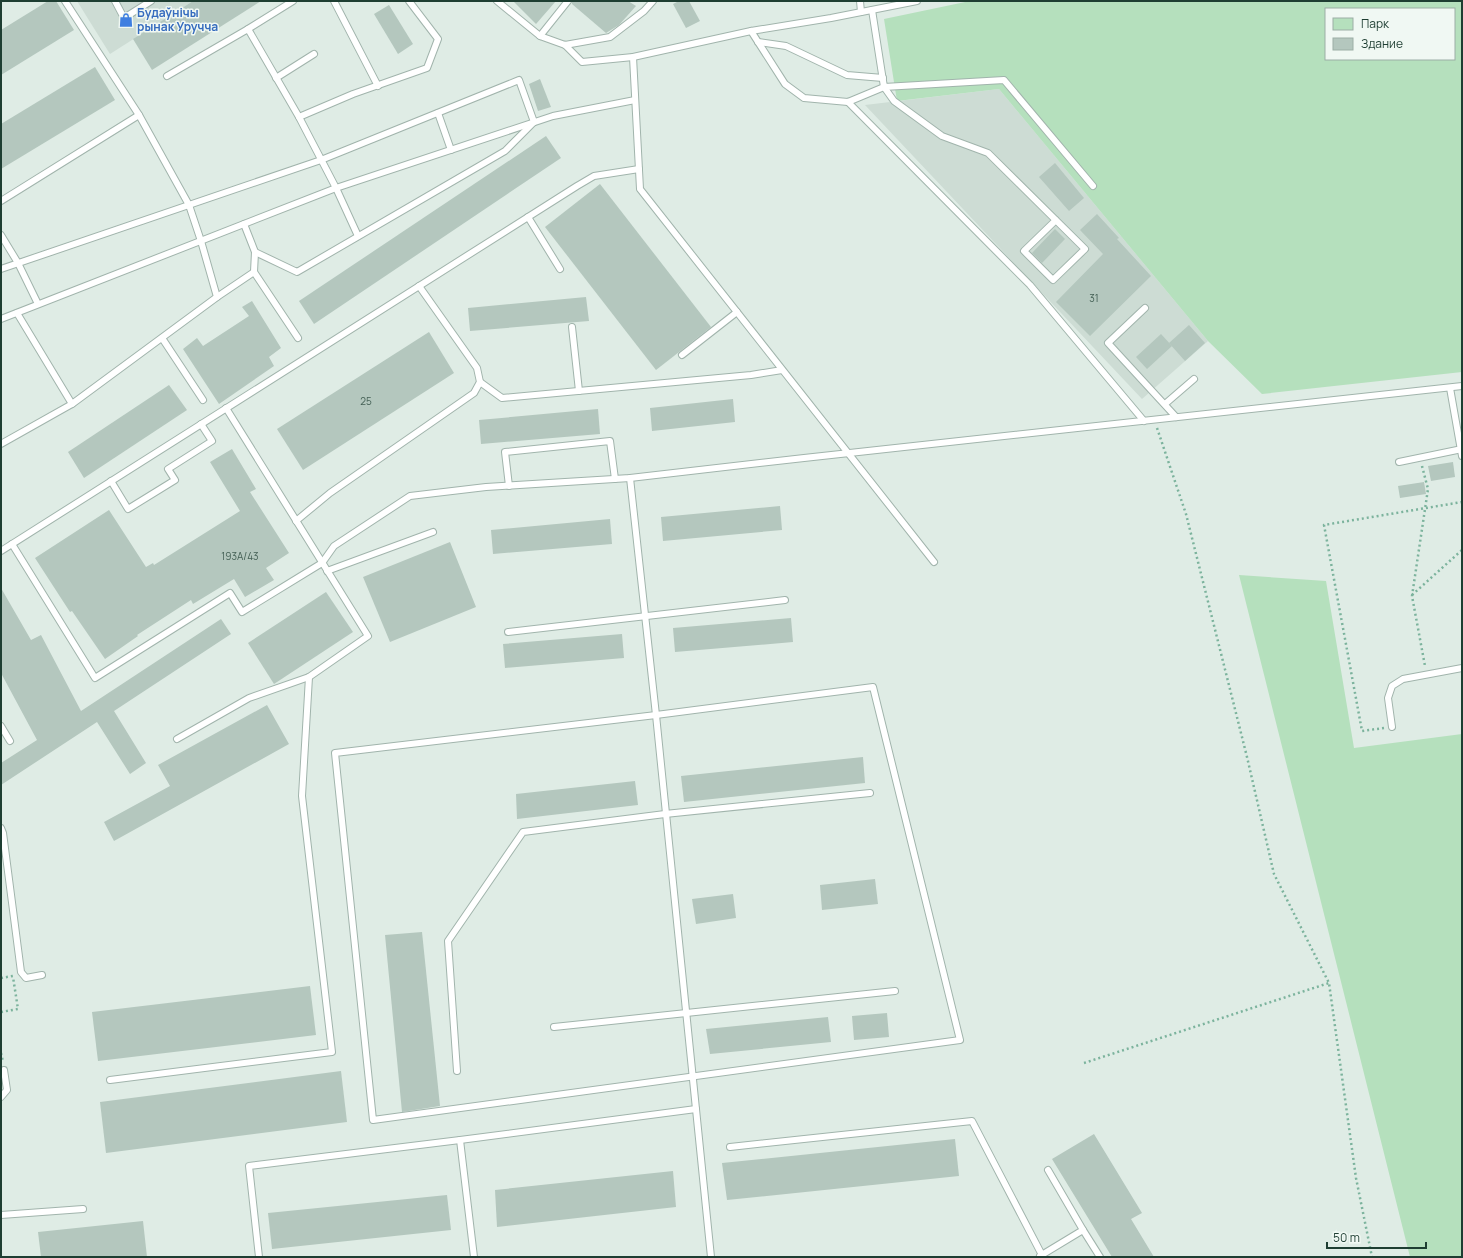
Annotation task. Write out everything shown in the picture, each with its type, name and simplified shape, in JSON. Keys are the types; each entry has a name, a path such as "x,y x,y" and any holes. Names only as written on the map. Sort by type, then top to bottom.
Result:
{"lane":[{"path":"65,1 139,115 189,205 217,297"},
{"path":"115,1 124,18 151,1"},
{"path":"167,76 293,1"},
{"path":"334,1 378,86"},
{"path":"299,117 353,94 427,68 438,39 409,1"},
{"path":"497,1 540,36 565,45 582,62 633,57 751,31 917,1"},
{"path":"540,36 568,1"},
{"path":"565,45 610,37 644,11 653,1"},
{"path":"860,1 862,12"},
{"path":"872,10 884,87 894,101 942,136 988,153 1056,220 1085,249 1053,280 1024,251 1056,220"},
{"path":"248,29 299,117 336,188 358,236"},
{"path":"751,31 785,84 804,98 848,102 884,87 1004,80 1093,186"},
{"path":"758,42 786,46 847,75 883,78"},
{"path":"276,78 314,54"},
{"path":"633,57 640,189 934,562"},
{"path":"1,269 321,160 519,80 534,122"},
{"path":"1,319 336,188 554,116 635,100"},
{"path":"848,102 1030,285 1144,421"},
{"path":"438,113 452,150"},
{"path":"1,201 139,115"},
{"path":"255,252 297,272 505,151 534,122"},
{"path":"1,551 594,176 639,169"},
{"path":"528,217 560,269"},
{"path":"244,224 255,252 254,272 298,338"},
{"path":"1,235 18,263 38,304"},
{"path":"1,444 72,404 217,297 254,272"},
{"path":"296,521 330,493 474,393 480,382 477,368 419,286"},
{"path":"1145,308 1108,343 1176,417"},
{"path":"682,355 737,312"},
{"path":"16,313 72,404"},
{"path":"572,327 579,391"},
{"path":"162,338 203,400"},
{"path":"480,382 502,398 751,375 782,370"},
{"path":"1165,404 1194,379"},
{"path":"12,544 95,678 230,593 242,612 322,563 334,546 410,496 508,486 630,478 1462,386"},
{"path":"1398,462 1462,452 1450,388"},
{"path":"177,739 249,698 309,677 368,636 226,408"},
{"path":"111,481 128,509 175,480 168,469 212,441 202,424"},
{"path":"508,486 505,452 610,442 615,479"},
{"path":"630,478 656,715 711,1257"},
{"path":"328,571 433,532"},
{"path":"508,632 785,600"},
{"path":"1392,727 1388,698 1392,686 1403,679 1462,668"},
{"path":"110,1080 332,1052 302,796 309,677"},
{"path":"873,687 960,1040 692,1076 373,1120 336,753 656,715 873,687"},
{"path":"1,726 10,741"},
{"path":"457,1071 448,941 523,832 665,814 870,793"},
{"path":"1,828 3,833 21,972 26,978 42,975"},
{"path":"554,1028 895,991"},
{"path":"1,1097 7,1090 4,1070"},
{"path":"259,1257 249,1166 696,1109"},
{"path":"730,1147 972,1121 1040,1256 1083,1230"},
{"path":"460,1140 474,1257"},
{"path":"1048,1170 1100,1257"},
{"path":"1,1215 83,1209"}],"path":[{"path":"1154,420 1186,514 1247,757 1274,874 1329,983 1356,1178 1372,1257"},
{"path":"1420,458 1428,489 1412,596 1426,674"},
{"path":"1392,727 1362,731 1324,525 1462,502"},
{"path":"1412,596 1462,550"},
{"path":"1,1012 18,1009 13,976"},
{"path":"1084,1063 1329,983"}],"shaded area":[{"name":"Будаўнічы рынак Уручча","path":"77,1 193,1 110,54"},
{"path":"999,89 1208,341 1142,399 865,105"}],"green space":[{"path":"970,1 1462,1 1462,372 1262,394 1208,341 999,89 897,101 884,19"},
{"path":"1239,575 1326,581 1354,748 1462,734 1462,1257 1410,1257"}],"building":[{"path":"48,1 56,1 74,30 1,75 1,30"},
{"path":"193,1 261,1 152,70 133,39"},
{"path":"513,1 556,1 536,24"},
{"path":"572,1 628,1 636,6 619,25 606,33 572,4"},
{"path":"679,1 689,1 700,21 686,28 673,4"},
{"path":"389,5 413,44 398,54 374,14"},
{"path":"95,67 115,100 1,169 1,124"},
{"path":"540,79 551,107 538,111 529,84"},
{"path":"546,136 561,158 314,324 299,301"},
{"path":"1055,163 1084,198 1069,211 1039,177"},
{"path":"600,184 711,327 656,370 545,227"},
{"path":"1097,214 1119,238 1117,239 1151,276 1090,336 1056,302 1103,254 1080,230"},
{"path":"1055,229 1065,239 1042,263 1032,253"},
{"path":"586,297 589,321 470,331 468,308"},
{"path":"252,301 281,348 269,357 274,366 219,404 183,349 197,338 203,346 249,316 242,307"},
{"path":"1189,325 1205,343 1185,361 1169,343"},
{"path":"429,332 454,373 303,470 277,429"},
{"path":"1161,334 1172,346 1147,369 1136,357"},
{"path":"169,385 187,410 84,478 68,452"},
{"path":"733,399 735,422 652,431 650,408"},
{"path":"598,409 600,434 481,444 479,420"},
{"path":"232,449 256,489 250,492 289,553 266,568 274,580 245,597 234,579 193,604 191,600 137,635 138,636 105,659 72,611 70,612 35,558 109,510 146,567 153,563 154,565 240,511 210,462"},
{"path":"1453,462 1455,477 1431,481 1428,466"},
{"path":"1424,482 1426,494 1400,498 1398,486"},
{"path":"780,506 782,530 663,541 661,517"},
{"path":"610,519 612,544 493,554 491,530"},
{"path":"450,542 476,607 390,642 363,577"},
{"path":"1,588 31,640 41,635 81,711 221,619 231,634 114,711 146,763 130,774 97,722 1,785 1,763 37,740 1,673"},
{"path":"326,592 353,632 274,684 248,643"},
{"path":"791,618 793,642 675,652 673,628"},
{"path":"622,634 624,658 505,668 503,644"},
{"path":"267,705 289,744 114,841 104,822 170,786 158,765"},
{"path":"863,757 865,783 684,802 681,776"},
{"path":"635,781 638,805 517,819 516,794"},
{"path":"875,879 878,904 822,910 820,885"},
{"path":"733,894 736,918 696,924 692,899"},
{"path":"422,932 440,1106 402,1112 385,935"},
{"path":"310,986 316,1035 98,1061 92,1012"},
{"path":"887,1013 889,1037 854,1040 852,1016"},
{"path":"828,1017 831,1042 710,1054 706,1029"},
{"path":"341,1071 347,1122 106,1153 100,1102"},
{"path":"1094,1134 1142,1213 1131,1219 1154,1257 1112,1257 1052,1159"},
{"path":"955,1139 959,1176 727,1200 722,1163"},
{"path":"673,1171 676,1207 497,1227 495,1190"},
{"path":"447,1195 451,1230 272,1249 268,1213"},
{"path":"143,1221 147,1257 41,1257 38,1232"}],"place":[{"name":"Будаўнічы рынак Уручча","path":"126,20"}]}
